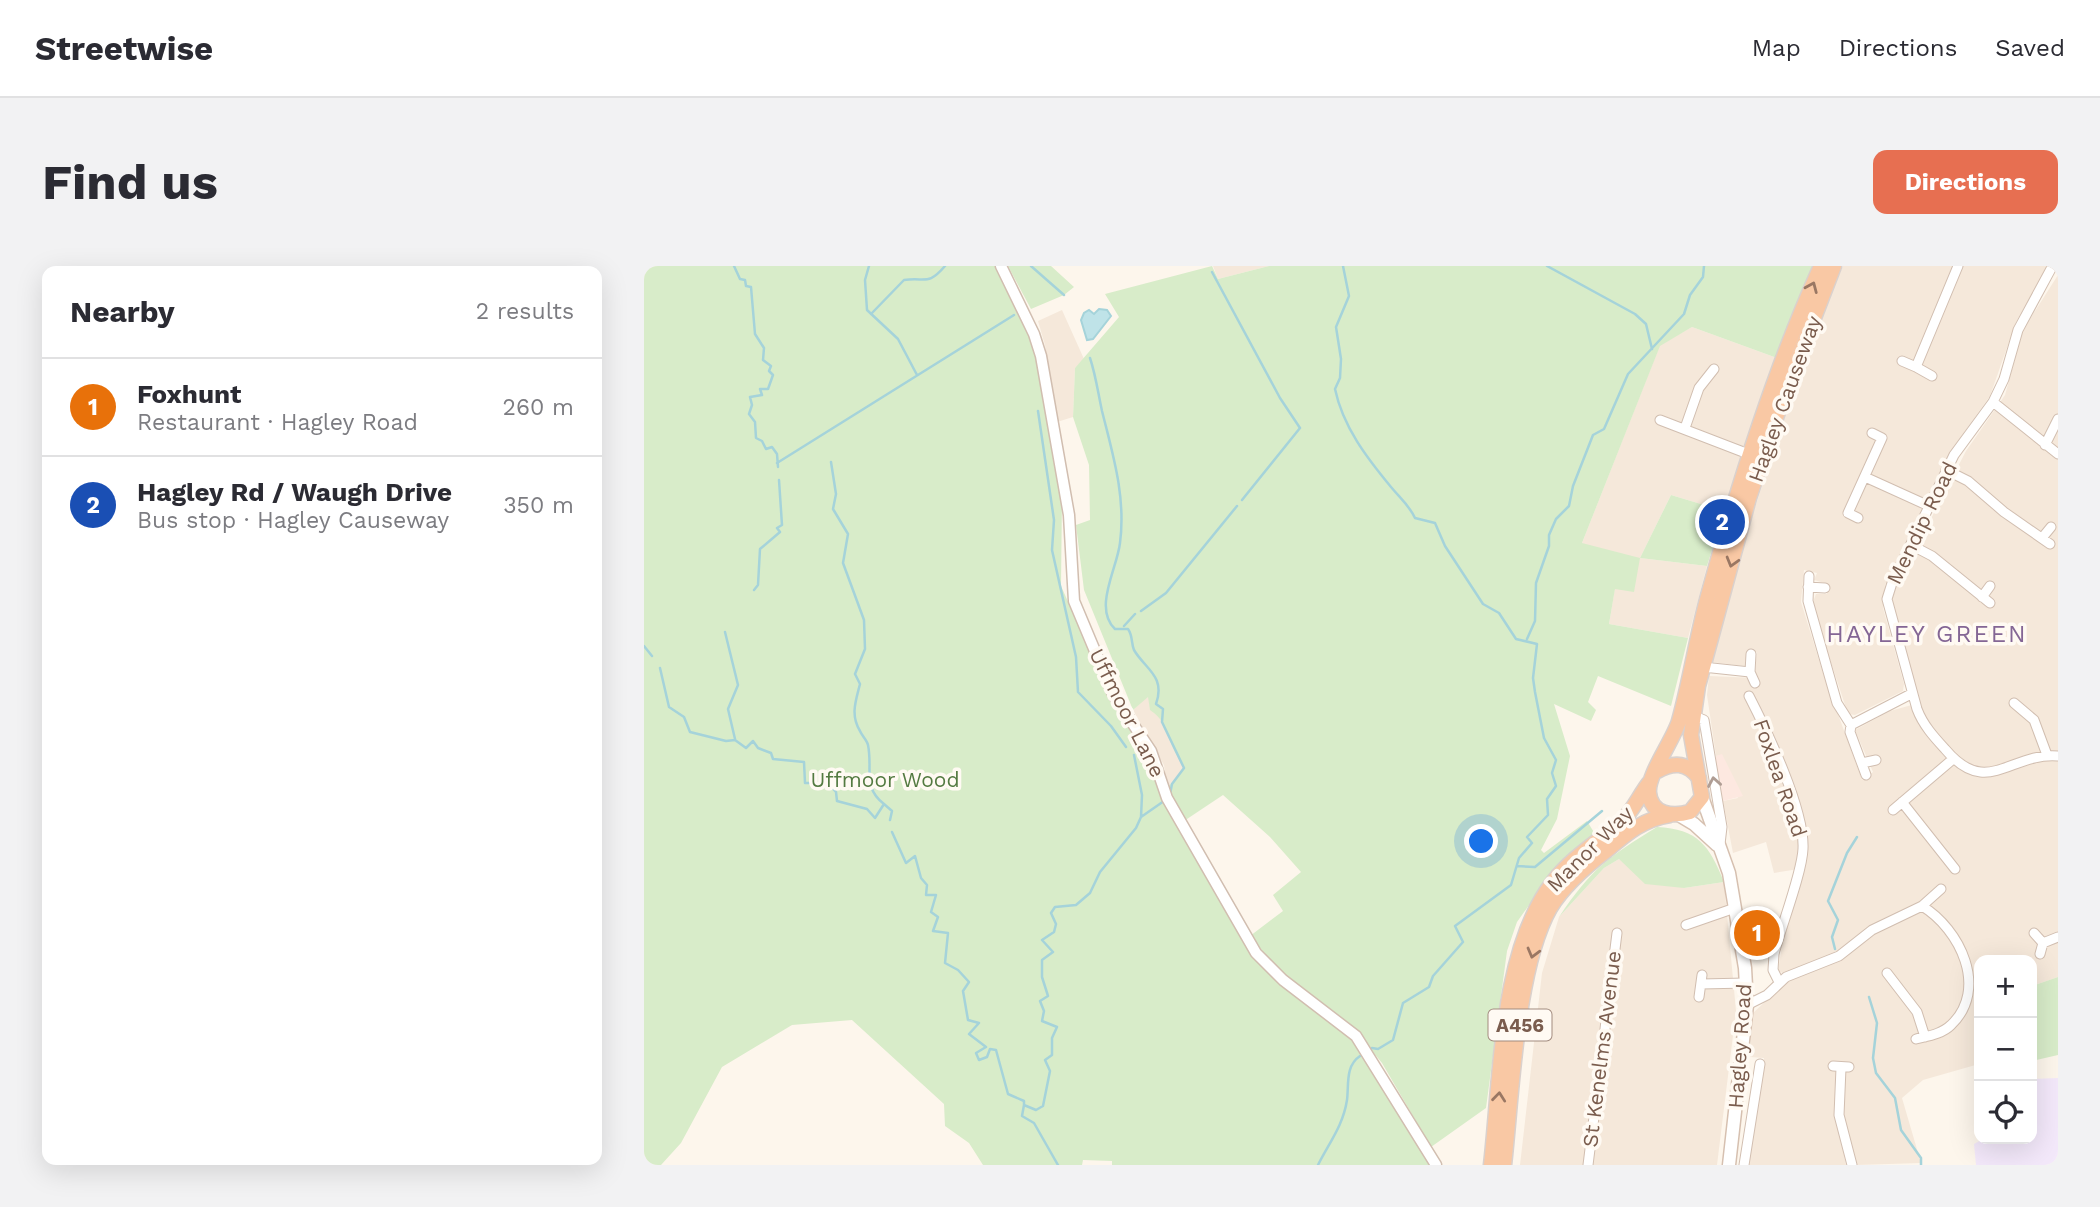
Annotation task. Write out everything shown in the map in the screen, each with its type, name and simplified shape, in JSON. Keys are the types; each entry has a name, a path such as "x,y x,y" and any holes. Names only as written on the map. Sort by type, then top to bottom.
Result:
{"highway":[{"name":"Hagley Causeway","path":"1653,777 1678,724 1708,594 1751,455 1797,322 1821,266"},
{"name":"Hagley Causeway","path":"1700,779 1691,734 1692,715 1703,667 1749,498 1780,406 1834,266"},
{"path":"1674,815 1658,810 1651,802 1653,777 1678,764 1694,772 1700,779 1702,797"},
{"name":"Manor Way","path":"1493,1163 1511,992 1529,922 1553,882 1586,848 1623,820 1653,777"},
{"name":"A456","path":"1674,815 1696,807 1702,797"},
{"name":"Manor Way","path":"1493,1163 1535,943 1550,908 1581,871 1641,823 1674,815"}],"main road":[{"name":"Hagley Road","path":"1702,797 1729,873 1746,983 1747,1005 1729,1165"},
{"name":"Hagley Road","path":"1674,815 1694,824 1718,847"}],"street":[{"name":"Uffmoor Lane","path":"1001,266 1034,334 1041,356 1069,515 1074,601 1114,694 1151,751 1167,798 1256,953 1283,980 1356,1037 1436,1165"},
{"path":"1916,367 1958,266"},
{"name":"Mendip Road","path":"2052,267 2018,330 2004,379 1993,402 1945,470 1887,599 1911,694 1923,722 1953,759 1970,771 1983,774 2047,755 2058,756"},
{"path":"1902,361 1932,376"},
{"path":"1685,428 1699,388 1714,369"},
{"path":"1993,402 2058,454"},
{"path":"1660,419 1751,455"},
{"path":"2045,446 2058,419"},
{"path":"1858,518 1848,513 1882,438 1872,433"},
{"path":"1945,470 1968,481 2004,512 2046,541 2051,527"},
{"path":"1865,477 1929,506"},
{"path":"1911,545 1932,556 1986,600 1990,586"},
{"path":"1825,588 1809,582 1808,601 1837,703 1851,725 1850,732 1866,775"},
{"path":"1751,654 1749,672 1755,683"},
{"path":"1703,667 1749,672"},
{"path":"1851,725 1911,694"},
{"name":"Foxlea Road","path":"1749,696 1768,734 1802,832 1803,851 1774,954 1773,970 1779,982"},
{"path":"2014,703 2034,720 2047,755"},
{"path":"1692,715 1704,720 1722,827 1718,847"},
{"path":"1893,810 1953,759"},
{"path":"1862,763 1875,760"},
{"path":"1902,802 1955,869"},
{"path":"1747,1005 1767,995 1779,982 1839,956 1872,930 1922,906 1941,889"},
{"path":"1886,973 1917,1012 1921,1038 1951,1025 1966,1001 1970,982 1963,954 1955,941 1922,906"},
{"path":"1686,925 1735,908"},
{"name":"St Kenelms Avenue","path":"1588,1165 1616,933"},
{"path":"2034,933 2043,943"},
{"path":"2043,943 2058,937"},
{"path":"2040,954 2043,943"},
{"path":"1699,997 1702,980 1746,983"},
{"name":"Hagley Road","path":"1744,1165 1760,1064"},
{"path":"1841,1067 1839,1115 1852,1165"},
{"path":"1738,1095 1755,1095"}],"shaded area":[{"path":"1213,266 1269,266 1218,279"},
{"path":"1843,266 2048,266 2016,322 1990,396 1953,448 1885,585 1883,608 1904,684 1903,691 1855,715 1848,714 1812,605 1816,594 1827,594 1828,584 1814,580 1817,573 1804,570 1801,602 1823,673 1862,780 1873,772 1855,730 1890,711 1919,703 1892,604 1894,590 1966,451 2005,395 2023,330 2058,275 2058,977 2037,984 2037,955 1974,955 1974,1065 1923,1080 1902,1098 1921,1163 1856,1165 1843,1112 1845,1073 1849,1069 1833,1069 1838,1072 1836,1115 1846,1165 1749,1165 1764,1058 1750,1057 1752,1014 1788,980 1846,957 1842,952 1785,974 1778,971 1784,932 1805,868 1774,873 1766,842 1733,853 1723,801 1738,798 1722,755 1716,756 1707,695 1709,676 1757,678 1757,652 1747,651 1745,666 1711,662 1733,575 1805,354"},
{"path":"1062,310 1084,359 1075,368 1073,417 1057,422 1045,345 1038,321"},
{"path":"1692,327 1777,358 1724,511 1671,495 1640,558 1707,566 1688,638 1609,624 1615,588 1582,543 1660,345"},
{"path":"1148,696 1162,718 1184,768 1167,788 1164,765 1133,710"},
{"path":"1722,754 1743,796 1723,801 1716,767 1716,756"},
{"path":"1619,859 1684,888 1724,882 1736,1011 1717,1165 1520,1165 1542,973 1559,917 1604,868"},
{"path":"2058,1078 2058,1165 1976,1165 1974,1144 2037,1144 2037,1079"}],"green space":[{"name":"Uffmoor Wood","path":"644,266 996,266 1022,316 1043,379 1062,498 1061,586 1115,707 1155,767 1165,806 1254,955 1348,1034 1363,1052 1401,1119 1432,1165 1112,1165 1112,1161 1083,1160 1082,1165 983,1165 969,1143 945,1126 944,1104 852,1020 792,1025 722,1067 681,1143 661,1165 644,1165"},
{"path":"1008,266 1051,266 1074,287 1064,295 1031,309"},
{"path":"1212,266 1218,279 1269,266 1812,266 1777,358 1692,327 1660,346 1582,543 1640,558 1634,592 1615,589 1609,624 1688,638 1671,706 1598,676 1588,702 1596,710 1591,721 1554,704 1570,756 1557,819 1541,850 1544,853 1587,821 1595,834 1559,863 1517,922 1507,951 1486,1108 1431,1147 1382,1063 1349,1023 1282,974 1250,936 1283,911 1273,895 1301,872 1270,837 1223,795 1184,821 1167,788 1184,769 1183,766 1162,722 1150,710 1148,697 1133,710 1084,590 1076,525 1090,520 1089,465 1073,417 1075,368 1119,317 1105,294"},
{"path":"1671,495 1724,511 1707,566 1640,558"},
{"path":"1657,827 1683,831 1700,841 1713,858 1724,882 1684,888 1645,884 1619,859 1604,868 1559,917 1591,875 1625,847"},
{"path":"2058,977 2058,1055 2037,1060 2037,1018 2037,984"}],"water":[{"path":"1099,309 1107,310 1111,316 1093,339 1087,340 1081,320 1084,313 1089,310 1094,314"}],"waterway":[{"path":"734,266 740,279 745,280 746,286 751,287 755,334 764,348 763,360 771,366 769,371 773,375 768,389 760,389 762,395 750,397 752,405 749,414 755,422 756,438 762,441 766,449 772,447 777,454 778,467"},
{"path":"869,266 865,280 867,310 898,339 917,375"},
{"path":"871,314 904,280 930,278 945,266"},
{"path":"1031,266 1064,295"},
{"path":"1343,266 1349,296 1336,327 1341,359 1340,378 1335,389 1344,416 1365,453 1415,518 1435,523 1445,546 1483,604 1499,613 1516,639 1537,644 1533,678 1535,692 1544,738 1556,760 1552,773 1556,786 1547,799 1548,815 1527,837 1532,843 1519,858 1511,885 1455,926 1463,942 1433,976 1429,987 1403,1003 1393,1040 1378,1049 1372,1048"},
{"path":"1547,266 1635,314 1646,324 1652,349"},
{"path":"1527,639 1535,621 1536,583 1549,546 1549,535 1556,519 1569,506 1573,486 1593,435 1604,429 1628,374 1684,314 1690,295 1703,277 1704,266"},
{"path":"1212,272 1280,398 1300,428 1242,500"},
{"path":"777,463 1014,315"},
{"path":"1090,358 1120,493 1120,543 1108,588 1106,610 1115,629 1128,629 1134,650 1156,680 1156,704 1163,709 1162,722 1184,768 1172,784 1170,794"},
{"path":"1038,411 1054,520 1052,550 1076,657 1078,692 1111,726 1126,747"},
{"path":"831,462 836,494 833,509 848,534 843,563 864,620 865,649 855,674 860,684 855,719 868,745 873,791 884,804"},
{"path":"754,590 758,585 760,549 780,532 777,528 782,525 779,480"},
{"path":"1141,611 1166,593 1237,506"},
{"path":"1124,626 1135,614"},
{"path":"725,632 738,685 728,709 735,739"},
{"path":"644,646 652,656"},
{"path":"660,668 669,707 684,717 690,732 726,741 735,740 746,748 753,741 758,748 771,753 773,759 804,762 805,783 828,783 836,792 837,801 867,809 875,818 884,804 892,811 890,820"},
{"path":"1058,1165 1034,1123 1022,1116 1024,1105 1036,1110 1043,1106 1050,1071 1045,1060 1052,1055 1052,1038 1057,1027 1042,1021 1044,1011 1040,1001 1048,996 1042,977 1042,960 1053,952 1042,940 1054,932 1056,924 1051,913 1055,907 1076,905 1090,893 1100,872 1136,828 1141,817 1142,795 1134,755"},
{"path":"1141,817 1164,801"},
{"path":"1517,866 1535,867 1602,811"},
{"path":"892,832 906,863 915,856 921,878 927,885 926,895 936,895 931,912 938,917 933,931 948,933 945,963 958,970 969,982 963,991 968,1020 979,1023 969,1034 986,1047 976,1053 979,1060 987,1057 990,1049 996,1050 1008,1094 1024,1101 1024,1105"},
{"path":"1835,949 1832,937 1838,920 1828,901 1847,853 1857,837"},
{"path":"1869,997 1877,1023 1873,1058 1876,1073 1895,1098 1901,1130 1921,1158 1921,1165"},
{"path":"1318,1165 1342,1118 1350,1070 1360,1056"}],"place":[{"name":"Hagley Rd / Waugh Drive","path":"1722,522"},
{"name":"Foxhunt","path":"1757,933"}],"district":[{"name":"HAYLEY GREEN","path":"1927,634"}]}
